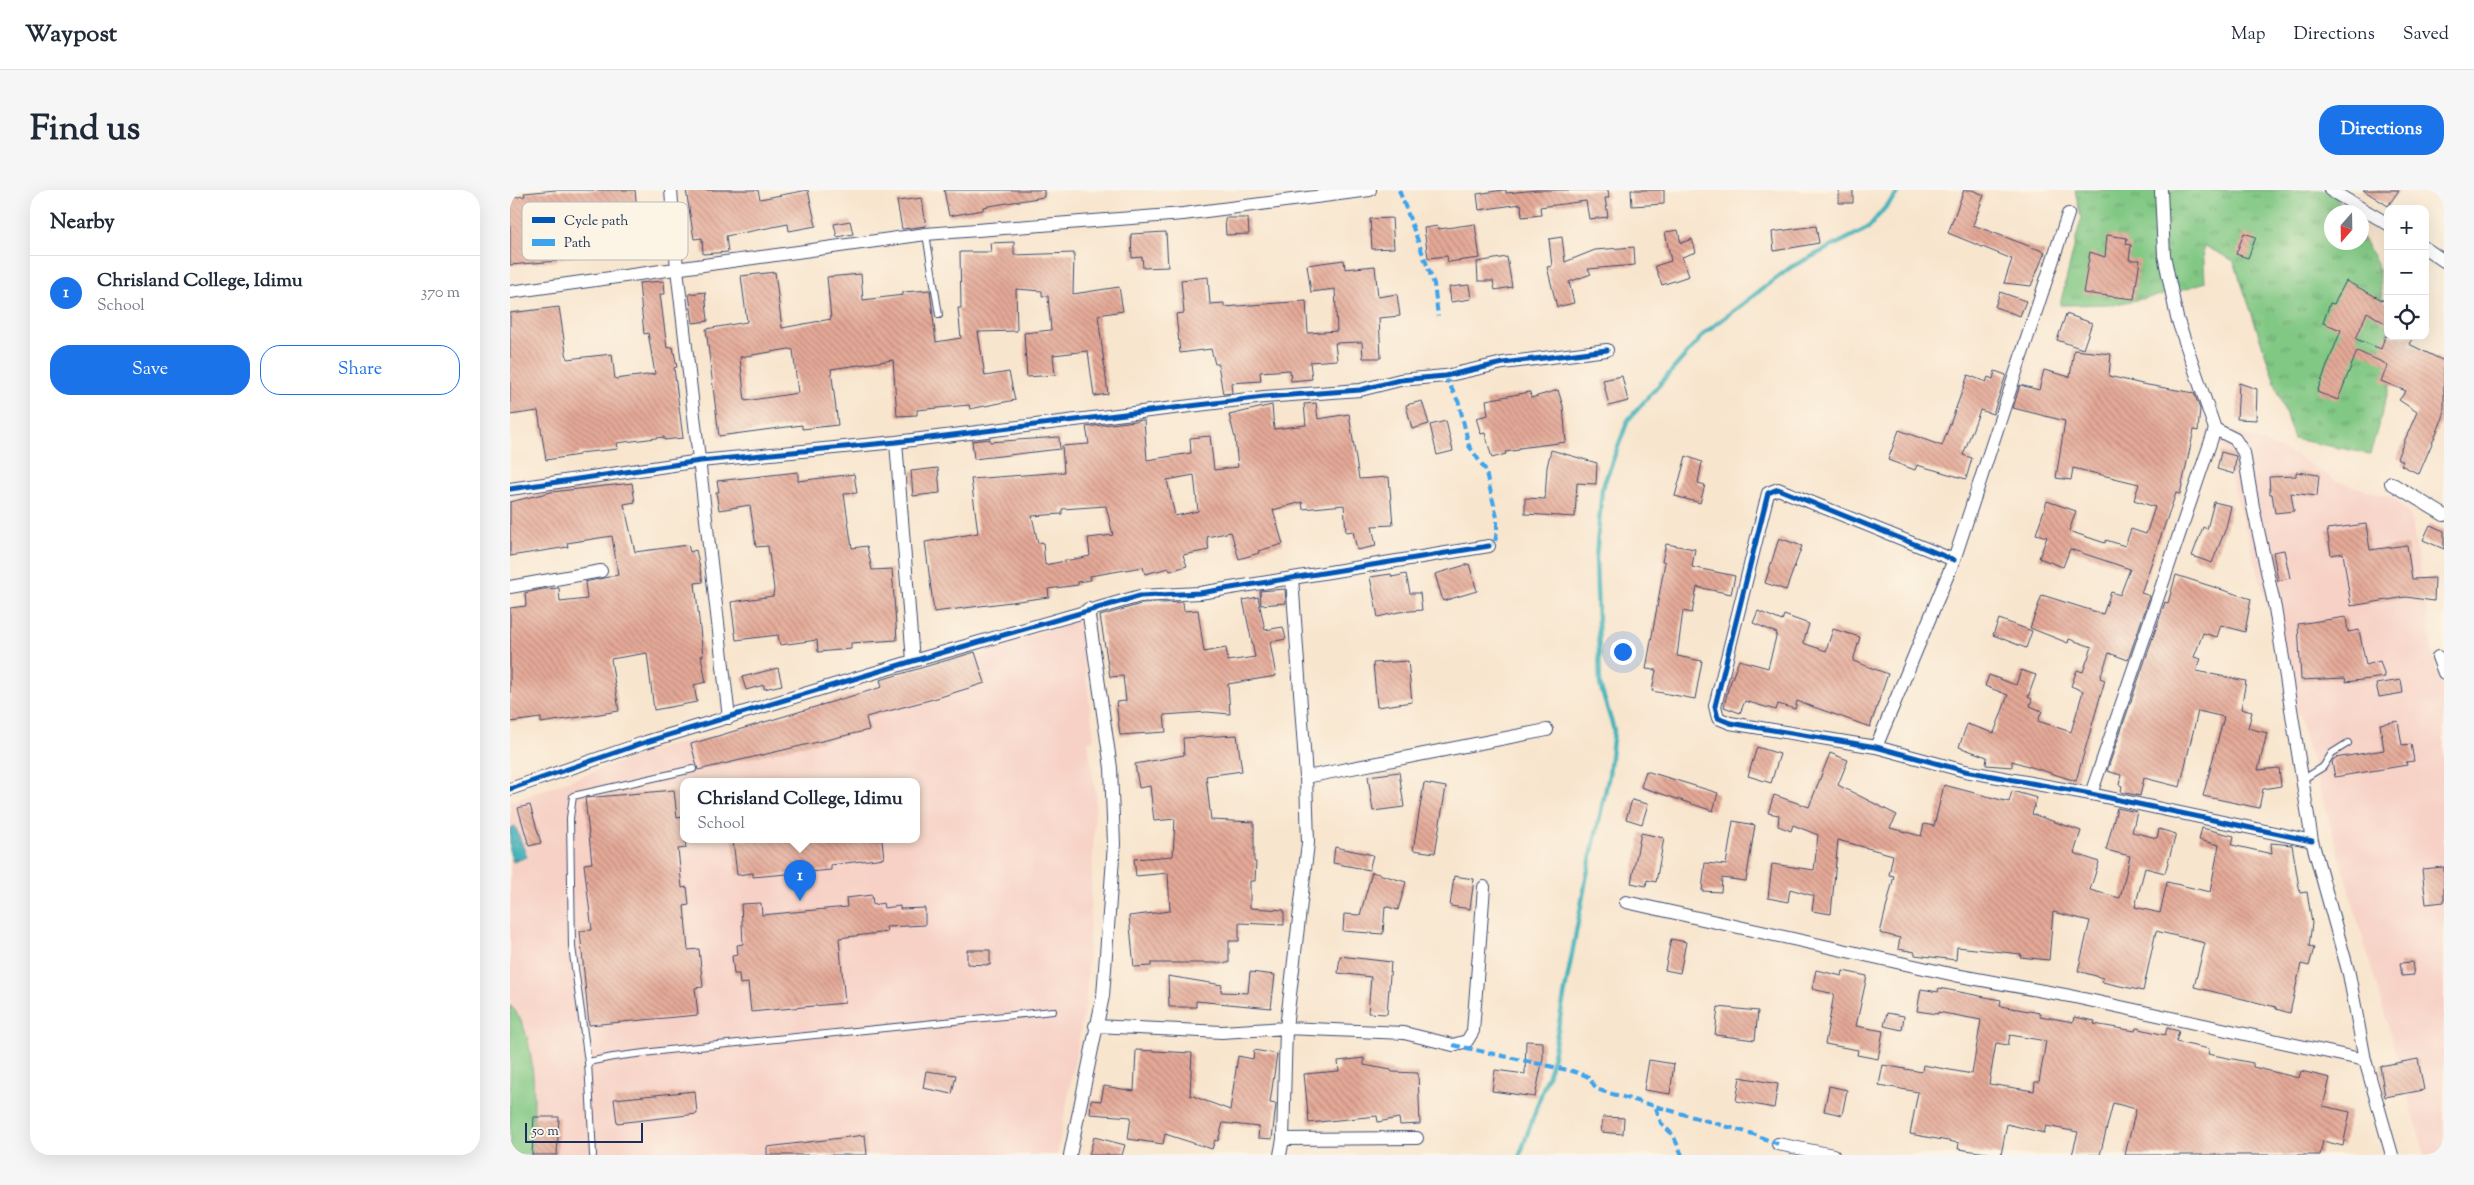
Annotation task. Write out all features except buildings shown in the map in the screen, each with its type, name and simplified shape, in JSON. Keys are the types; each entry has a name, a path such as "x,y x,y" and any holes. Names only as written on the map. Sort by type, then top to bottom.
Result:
{"street":[{"path":"510,292 926,234 1183,214 1370,190"},
{"path":"2091,794 2215,429 2178,318 2164,255 2161,190"},
{"path":"2330,190 2384,222"},
{"path":"1876,747 1954,560 2068,214"},
{"path":"2428,250 2444,261"},
{"path":"676,260 730,718"},
{"path":"510,489 700,461 896,442 1264,397 1360,390 1400,380 1445,376 1503,363 1607,350"},
{"path":"2215,429 2235,439 2244,453 2253,507 2275,608 2312,841 2349,974 2365,1060 2392,1155"},
{"path":"896,442 913,661"},
{"path":"2391,483 2444,515"},
{"path":"1954,560 1778,489 1768,493 1716,706 1718,718 1730,723 1876,747 1965,771 2091,794 2312,841"},
{"path":"510,789 646,742 1088,609 1140,596 1200,593 1489,546"},
{"path":"510,587 601,571"},
{"path":"1280,1155 1283,1139 1286,1028 1308,843 1306,777 1292,578"},
{"path":"1070,1155 1095,1026 1103,996 1114,844 1111,768 1088,609"},
{"path":"2438,656 2444,673"},
{"path":"1306,777 1547,730"},
{"path":"1095,1026 1222,1032 1286,1028 1404,1033 1453,1046 1467,1041 1473,1031 1484,887"},
{"path":"1626,902 1955,974 2070,996 2365,1060"},
{"path":"1283,1139 1416,1138"},
{"path":"1778,1144 1833,1155"}],"lane":[{"path":"926,234 939,315"},
{"path":"2302,780 2323,767 2332,753 2348,743"},
{"path":"593,1155 588,1062 572,947 570,818 573,796 693,769"},
{"path":"588,1062 668,1050 1053,1011"}],"shaded area":[{"path":"2215,423 2297,456 2336,481 2393,498 2411,517 2435,664 2444,696 2444,1155 2425,1155"},
{"path":"1079,620 1094,738 1088,742 1096,795 1086,1001 1057,1155 510,1155 510,802 656,749 727,733"}],"green space":[{"path":"2075,190 2332,190 2342,205 2324,205 2324,250 2369,249 2377,263 2384,307 2384,340 2389,340 2394,371 2370,454 2294,439 2234,261 2203,245 2205,282 2177,292 2116,304 2060,305 2081,219"},
{"path":"510,1005 520,1018 531,1055 534,1098 532,1155 510,1155"}],"water":[{"path":"515,826 527,857 513,862 510,853 510,828"}],"waterway":[{"path":"1520,1155 1551,1066 1586,879 1609,775 1614,730 1600,685 1596,557 1602,489 1628,420 1706,332 1791,267 1868,228 1900,190"}],"marked path":[{"path":"1399,190 1434,284 1438,316"},
{"path":"1445,376 1459,403 1469,446 1485,469 1497,517 1495,542 1489,546"},
{"path":"1453,1045 1572,1071 1587,1076 1597,1089 1602,1091 1753,1134 1778,1144"},
{"path":"1656,1108 1661,1123 1673,1135 1682,1155"}],"cycle path":[{"path":"510,489 700,461 896,442 1264,397 1360,390 1400,380 1445,376 1503,363 1607,350"},
{"path":"1954,560 1778,489 1768,493 1715,706 1718,718 1730,723 1876,747 1965,771 2091,794 2312,841"},
{"path":"510,789 646,742 913,661 1140,596 1200,593 1489,546"}],"place":[{"name":"Chrisland College, Idimu","path":"800,901"}]}
